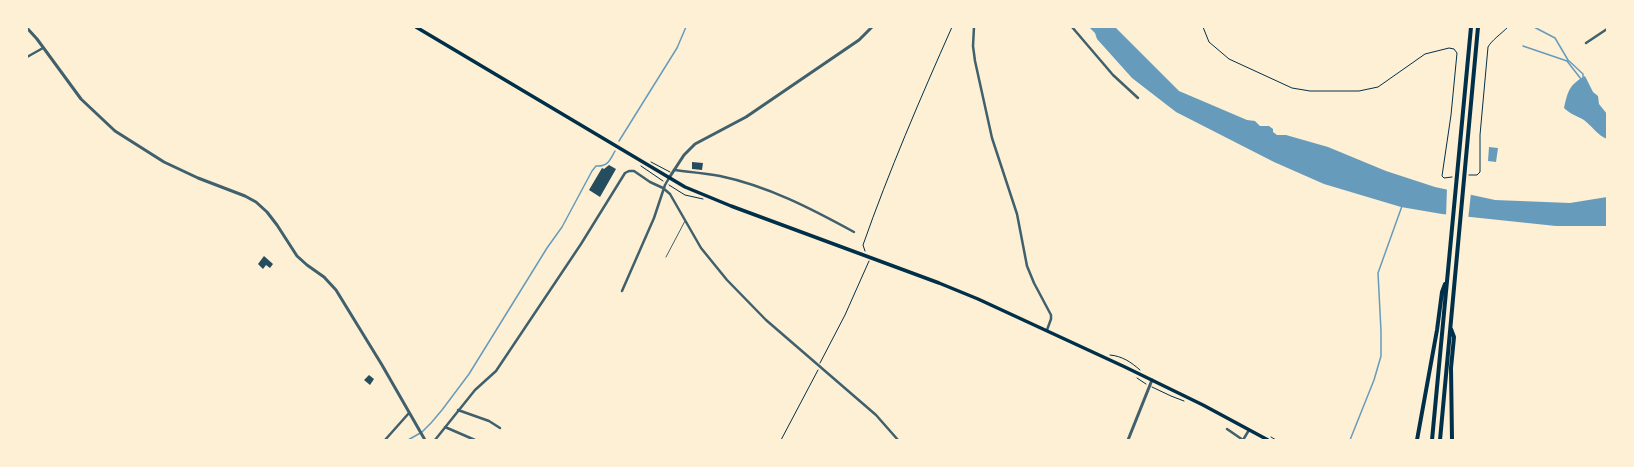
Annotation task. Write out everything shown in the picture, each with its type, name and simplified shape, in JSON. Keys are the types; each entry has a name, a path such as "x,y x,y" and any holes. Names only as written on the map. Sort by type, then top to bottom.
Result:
{"highway":[{"path":"1432,440 1471,27"},
{"path":"1440,440 1478,27"},
{"path":"1416,440 1437,330 1442,292 1447,280"},
{"path":"1450,327 1454,337 1451,368 1452,440"}],"main road":[{"path":"416,27 685,187 714,200 951,287 1047,330 1152,380 1203,405 1268,440"}],"street":[{"path":"622,291 654,218 663,188 684,155 695,144 739,121 771,100 859,40 872,27"},
{"path":"974,27 973,46 975,61 990,130 1018,218 1027,266 1051,315 1047,330"},
{"path":"1072,27 1113,75 1138,98"},
{"path":"27,28 81,99 115,131 164,162 198,178 245,196 256,202 267,212 297,256 307,265 324,276 336,290 382,365 425,440"},
{"path":"1586,44 1607,29"},
{"path":"27,57 43,48"},
{"path":"674,170 721,176 760,187 782,196 854,232"},
{"path":"435,440 475,390 496,370 577,249 625,173 634,171 650,182 663,188 670,194 701,248 727,280 766,320 876,415 898,440"},
{"path":"1128,440 1152,380"},
{"path":"458,410 500,428"},
{"path":"385,440 409,413"},
{"path":"445,427 475,440"},
{"path":"1227,429 1243,440 1249,430"}],"lane":[{"path":"666,257 685,221"}],"path":[{"path":"865,251 863,245 879,199 916,108 952,27"},
{"path":"1204,27 1209,42 1229,59 1292,88 1310,91 1358,91 1378,86 1425,54 1453,48 1457,53 1452,115 1447,140"},
{"path":"1480,145 1488,47 1490,43 1508,27"},
{"path":"646,160 670,172"},
{"path":"669,185 685,195 714,200"},
{"path":"781,440 845,315 869,261"},
{"path":"1134,376 1149,386 1185,401"}],"water":[{"path":"1089,27 1115,27 1179,91 1247,120 1255,121 1260,126 1269,126 1277,135 1286,135 1328,147 1386,171 1435,187 1495,200 1570,203 1607,197 1607,226 1556,226 1442,214 1401,207 1324,184 1274,162 1176,112 1132,78 1097,39 1095,33"},
{"path":"1585,76 1593,92 1598,96 1599,104 1607,114 1607,139 1597,133 1584,120 1564,108 1570,89 1576,82"},
{"path":"1489,147 1498,148 1496,162 1488,161"}],"pier":[{"path":"1447,188 1471,193 1468,220 1446,217"}],"building":[{"path":"692,162 703,163 702,170 692,169"},
{"path":"609,165 616,169 600,197 589,190 602,168 604,169"},
{"path":"264,256 273,264 270,268 266,265 263,269 258,264"},
{"path":"369,375 374,379 370,385 364,380"}],"waterway":[{"path":"619,141 677,48 686,27"},
{"path":"1534,27 1555,38 1568,60 1583,74 1583,78"},
{"path":"1523,46 1567,61 1581,79"},
{"path":"408,440 422,432 431,423 469,374 547,248 562,227 592,171 596,166 606,164 615,151"},
{"path":"1350,440 1374,380 1381,356 1378,273 1402,206"}]}
